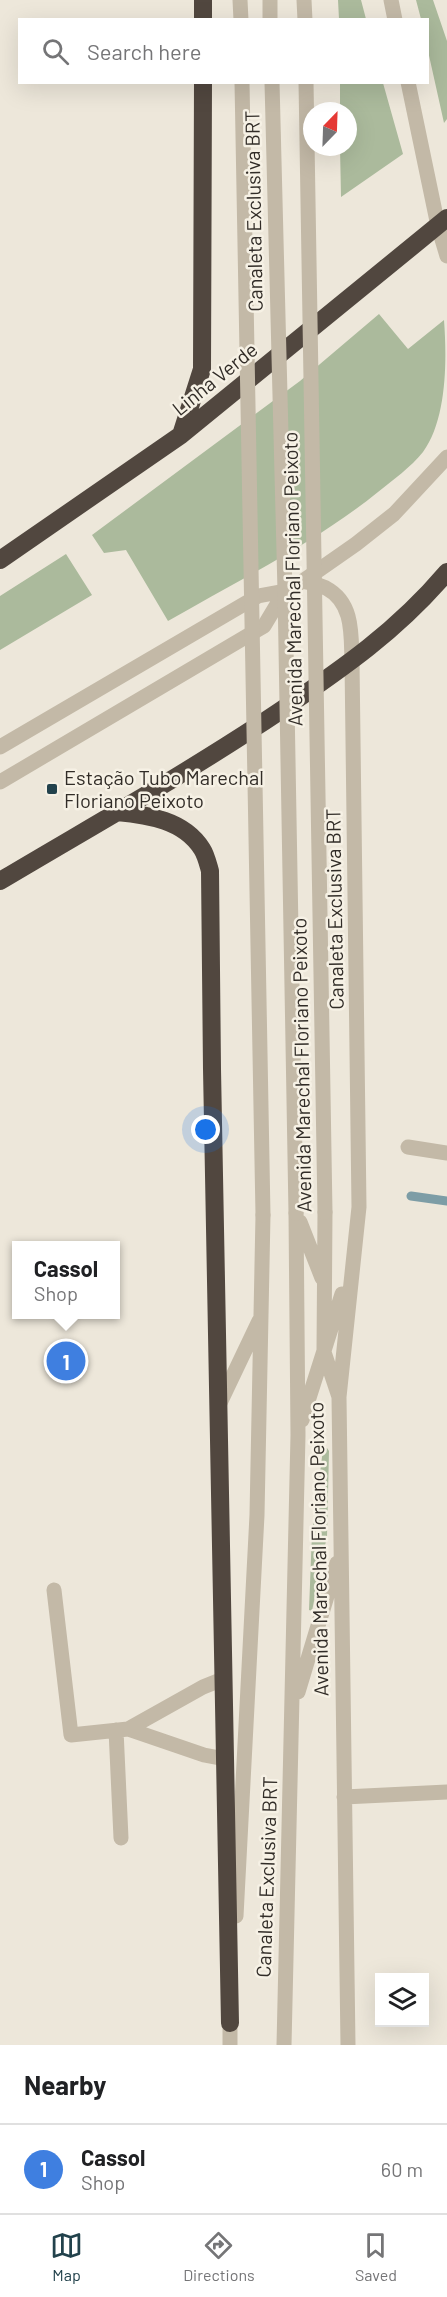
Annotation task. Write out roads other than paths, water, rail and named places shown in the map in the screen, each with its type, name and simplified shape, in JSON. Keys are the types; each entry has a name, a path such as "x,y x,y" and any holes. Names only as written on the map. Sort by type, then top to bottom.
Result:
{"highway":[{"path":"203,0 203,18"},
{"path":"181,435 202,369 203,84"},
{"name":"Linha Verde","path":"0,560 181,435 442,222"},
{"path":"0,881 212,757 352,662 397,625 447,573"},
{"path":"117,812 153,816 184,830 202,849 210,871 230,2023"}],"street":[{"path":"240,0 241,18"},
{"path":"270,0 270,18"},
{"path":"304,0 305,18"},
{"path":"391,0 395,18"},
{"path":"230,2045 255,1569 262,1215 242,84"},
{"name":"Canaleta Exclusiva BRT","path":"272,84 285,591 298,1435 284,2045"},
{"name":"Avenida Marechal Floriano Peixoto","path":"306,84 326,1212 324,1352 339,1397 348,2045"},
{"path":"408,84 442,222 447,256"},
{"path":"0,747 258,596 285,591 303,581 394,514 447,457"},
{"name":"Canaleta Exclusiva BRT","path":"303,581 326,588 337,596 346,608 350,621 352,662 359,1207 339,1397"},
{"path":"0,782 264,626 285,591"},
{"path":"408,1147 447,1153"},
{"name":"Canaleta Exclusiva BRT","path":"296,1213 325,1283"},
{"name":"Canaleta Exclusiva BRT","path":"298,1435 352,1263"},
{"path":"218,1408 261,1316"},
{"name":"Canaleta Exclusiva BRT","path":"292,1710 341,1548"},
{"path":"54,1590 72,1735 122,1730 203,1687 223,1679"},
{"path":"122,1730 204,1755 225,1759"},
{"path":"121,1838 122,1730"},
{"path":"345,1797 447,1792"}],"waterway":[{"path":"411,1196 447,1201"}],"place":[{"name":"Estação Tubo Marechal Floriano Peixoto","path":"52,789"},
{"name":"Cassol","path":"66,1361"}]}
